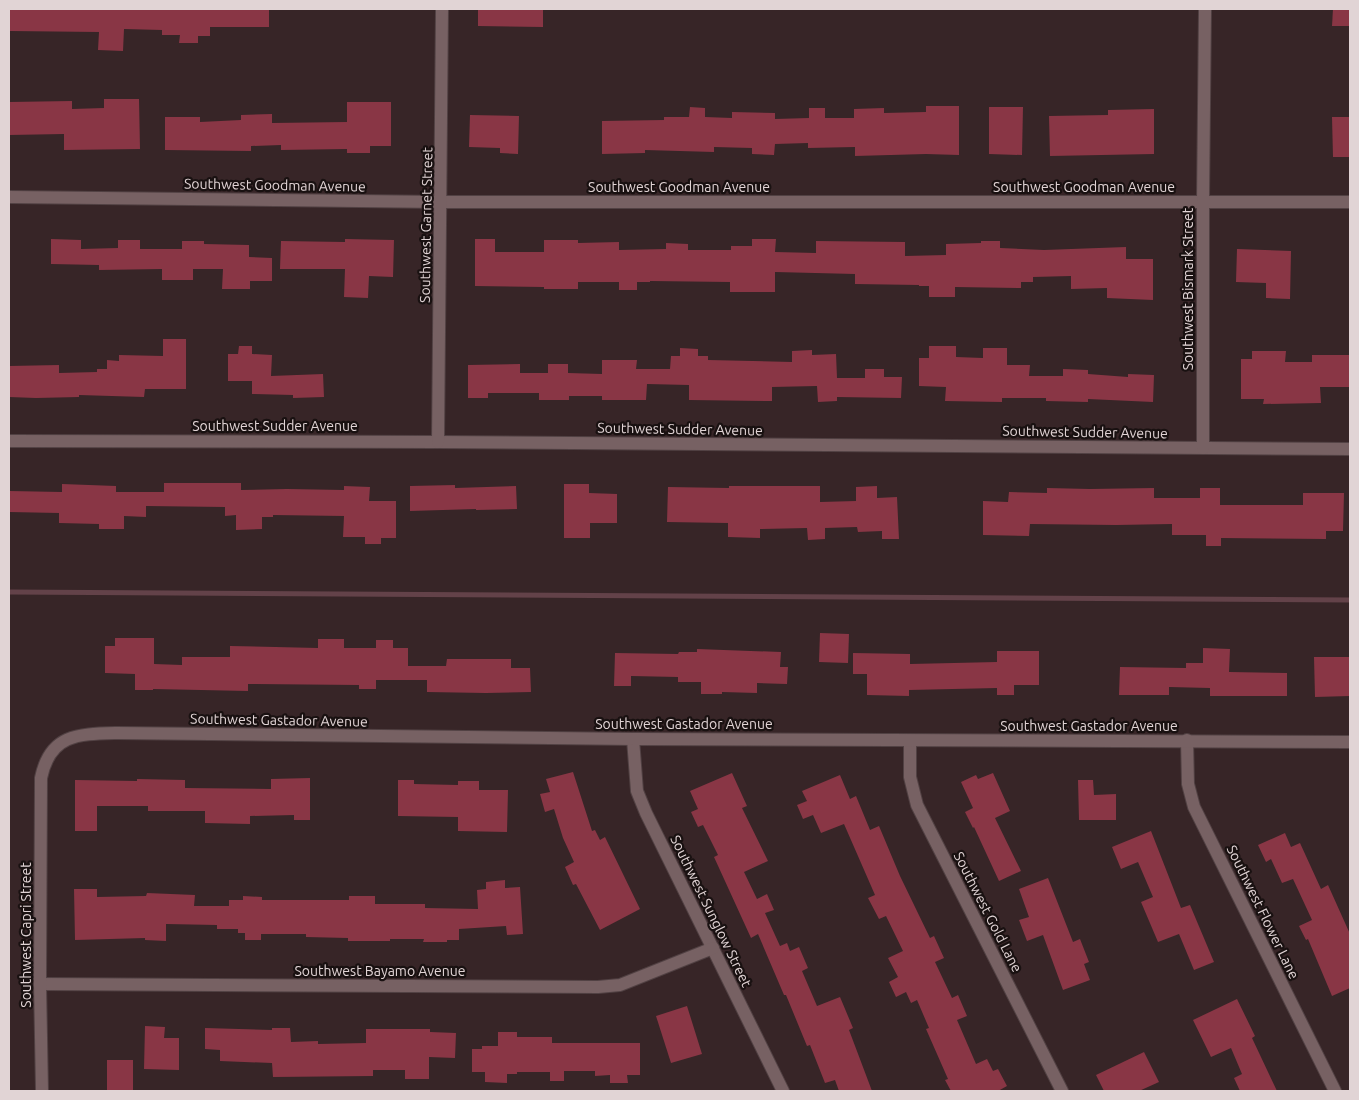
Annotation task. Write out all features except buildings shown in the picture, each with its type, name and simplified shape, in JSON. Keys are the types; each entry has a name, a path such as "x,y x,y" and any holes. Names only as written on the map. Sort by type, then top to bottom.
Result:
{"street":[{"name":"Southwest Garnet Street","path":"438,442 442,9"},
{"name":"Southwest Bismark Street","path":"1203,448 1205,9"},
{"name":"Southwest Goodman Avenue","path":"9,197 441,202 1350,202"},
{"name":"Southwest Sudder Avenue","path":"9,441 438,442 1350,449"},
{"name":"Southwest Gastador Avenue","path":"41,778 48,756 55,747 75,736 89,734 910,741 1187,740 1350,742"},
{"name":"Southwest Sunglow Street","path":"633,739 637,791 650,822 783,1091"},
{"name":"Southwest Flower Lane","path":"1187,740 1188,784 1194,807 1335,1091"},
{"name":"Southwest Gold Lane","path":"910,741 910,777 917,805 1062,1091"},
{"name":"Southwest Capri Street","path":"41,778 40,984 42,1091"},
{"name":"Southwest Bayamo Avenue","path":"40,984 598,987 620,984 713,948"}],"waterway":[{"path":"9,592 1350,600"}]}
